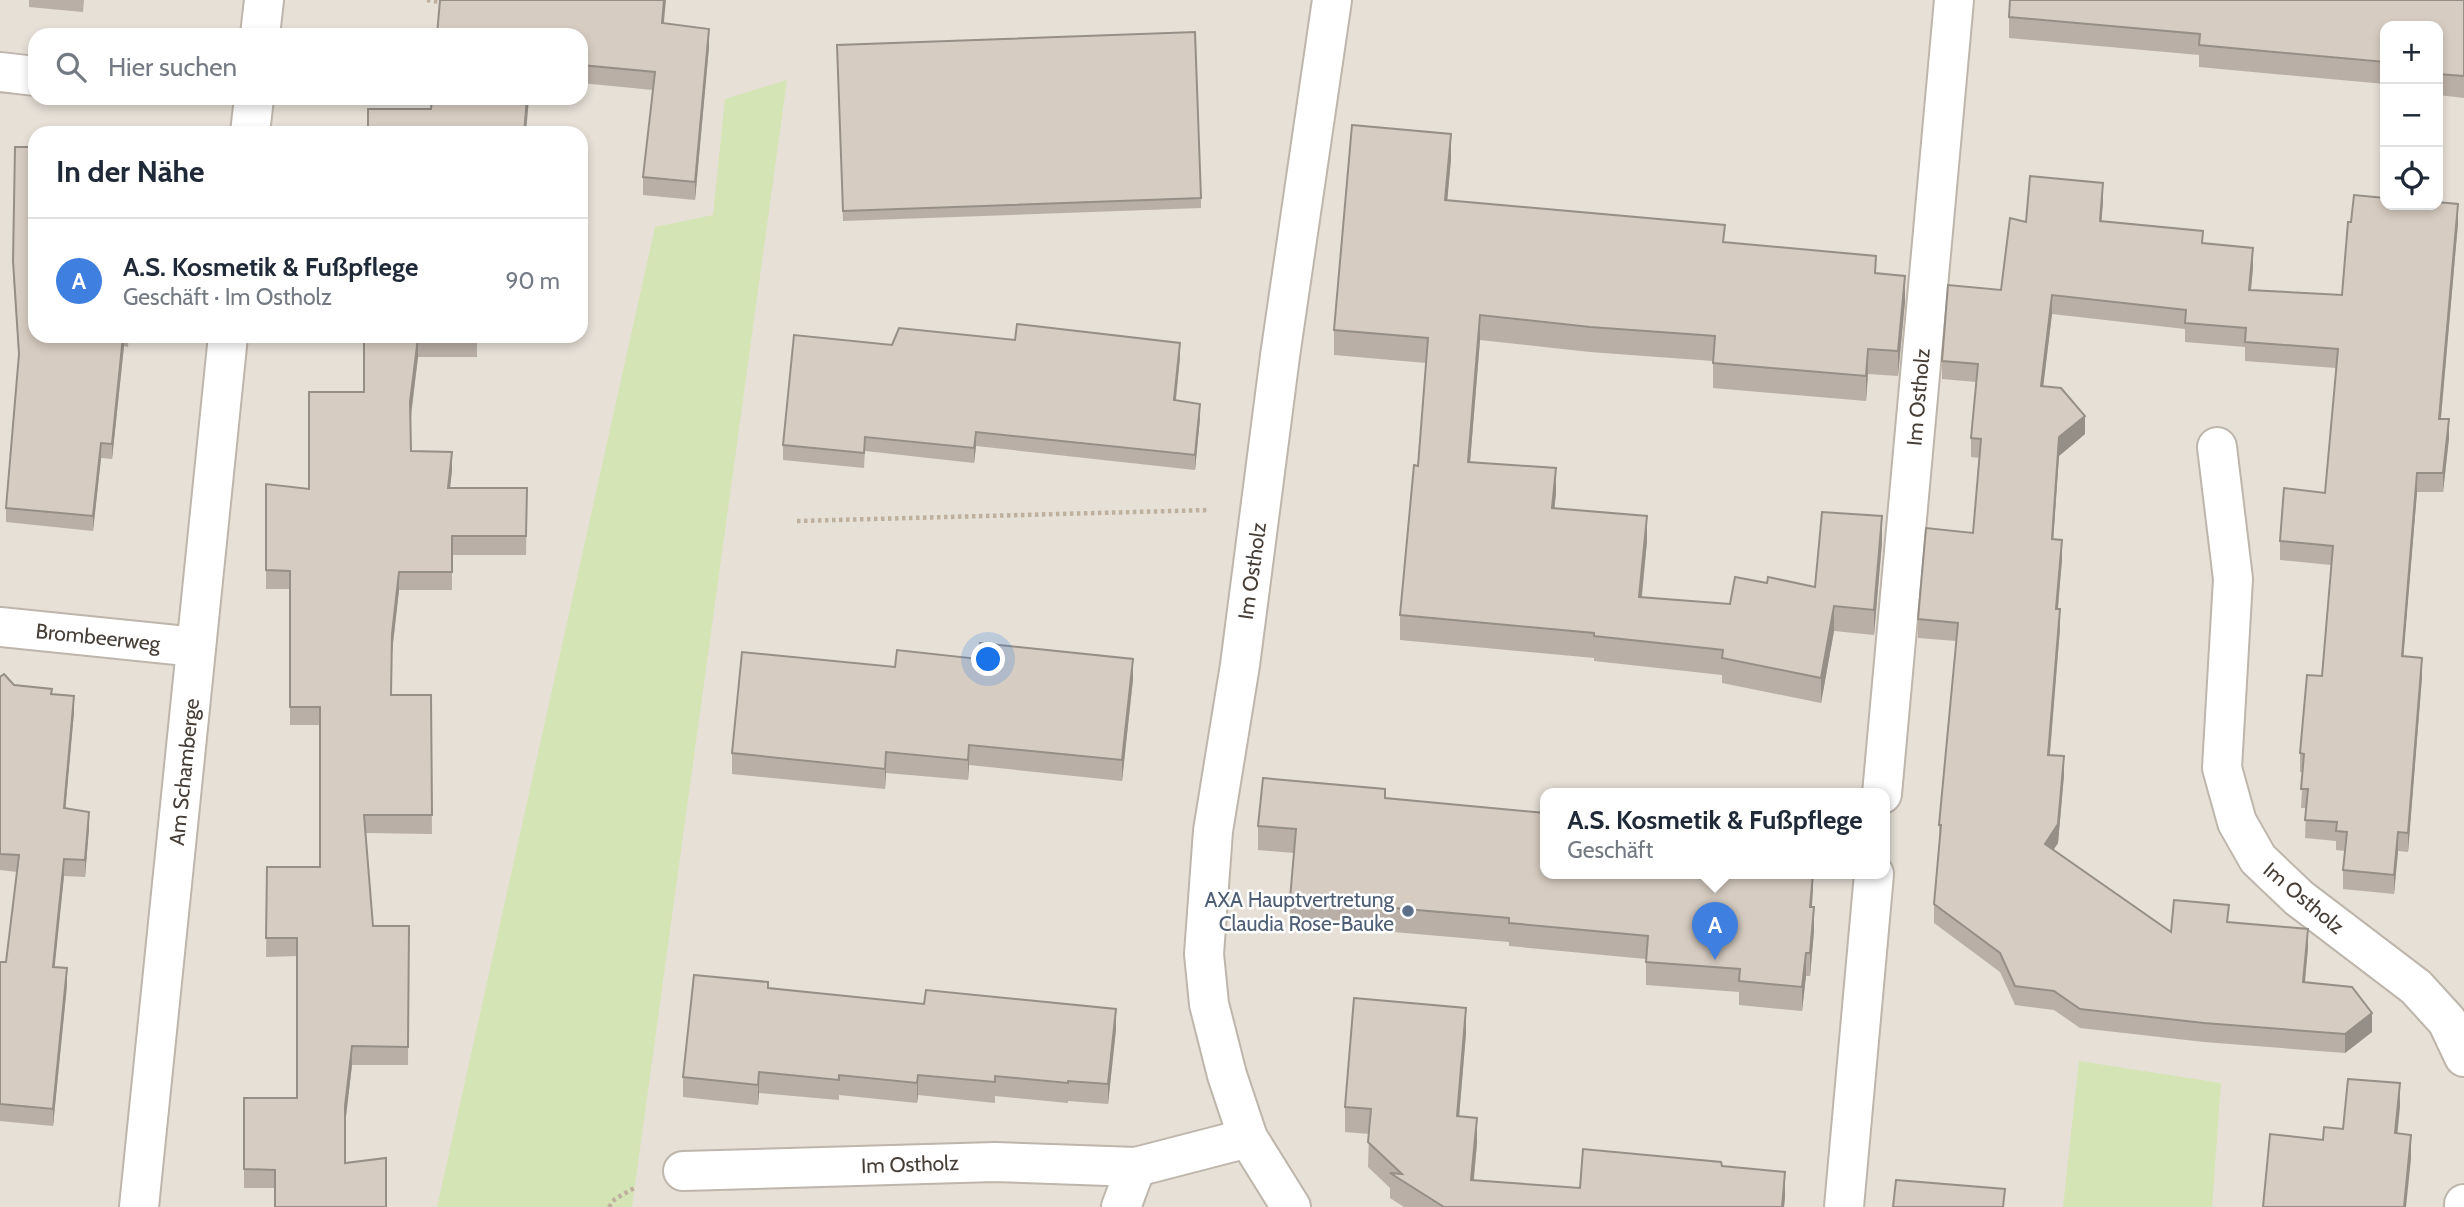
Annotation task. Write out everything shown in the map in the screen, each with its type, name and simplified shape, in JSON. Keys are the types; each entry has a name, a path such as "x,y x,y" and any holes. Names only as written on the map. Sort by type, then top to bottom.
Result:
{"street":[{"path":"261,28 264,0"},
{"name":"Im Ostholz","path":"1291,1207 1248,1138 1227,1075 1209,1004 1203,954 1213,831 1240,665 1332,0"},
{"name":"Im Ostholz","path":"1883,788 1954,0"},
{"path":"0,72 28,75"},
{"path":"251,126 253,105"},
{"name":"Am Schamberge","path":"139,1207 227,343"},
{"name":"Im Ostholz","path":"2217,447 2233,579 2222,768 2237,822 2258,859 2299,898 2416,987 2447,1021 2464,1057"},
{"name":"Brombeerweg","path":"0,627 196,647"},
{"path":"1844,1207 1874,879"},
{"name":"Im Ostholz","path":"683,1171 995,1162 1136,1167 1248,1138"},
{"path":"1121,1207 1136,1167"}],"path":[{"path":"427,0 456,4"},
{"path":"797,521 1261,509"}],"shaded area":[{"path":"0,0 2464,0 2464,1207 0,1207"}],"green space":[{"path":"787,80 632,1207 437,1207 655,227 713,215 725,99"},
{"path":"2079,1061 2221,1083 2212,1207 2063,1207"}],"building":[{"path":"440,0 664,0 662,23 709,29 695,182 643,177 655,72 588,66 588,28 438,28"},
{"path":"2010,0 2464,0 2464,76 2443,74 2443,21 2380,21 2380,62 2199,45 2200,34 2009,17"},
{"path":"1195,32 1201,198 843,211 837,45"},
{"path":"431,105 526,105 525,126 368,126 368,109 431,109"},
{"path":"1352,125 1451,134 1445,200 1725,225 1723,242 1876,256 1875,273 1905,276 1898,351 1868,349 1866,376 1713,363 1715,336 1590,327 1480,315 1468,462 1556,468 1552,508 1647,516 1639,597 1730,604 1735,577 1767,583 1768,577 1815,587 1822,512 1882,516 1874,610 1834,606 1821,678 1722,658 1723,650 1594,636 1594,633 1400,615 1414,465 1418,466 1428,338 1334,330"},
{"path":"15,147 28,147 28,343 122,343 112,444 101,443 93,516 6,508 19,354 13,261"},
{"path":"2030,176 2103,183 2100,221 2203,231 2202,243 2253,248 2249,290 2342,295 2348,222 2351,222 2354,195 2380,198 2380,210 2443,210 2443,202 2458,204 2439,419 2449,419 2443,473 2417,473 2402,656 2422,658 2408,833 2398,832 2394,875 2343,870 2347,832 2336,831 2337,822 2305,820 2308,789 2301,789 2304,754 2300,753 2307,675 2322,676 2333,546 2280,541 2284,488 2325,493 2338,349 2245,342 2246,328 2185,323 2186,310 2052,295 2041,386 2061,388 2085,416 2059,437 2052,539 2062,540 2056,609 2060,609 2048,755 2064,756 2058,824 2045,844 2171,932 2174,900 2229,905 2227,922 2308,929 2303,982 2352,987 2372,1013 2345,1034 2204,1023 2080,1009 2054,991 2015,986 2000,953 1934,904 1958,623 1918,619 1926,528 1973,533 1981,439 1971,438 1978,364 1942,361 1948,285 2001,290 2010,218 2026,222"},
{"path":"1017,324 1180,343 1174,400 1200,404 1195,455 976,432 974,448 865,437 864,453 783,445 794,335 892,345 899,328 1015,340"},
{"path":"364,343 417,343 410,402 411,451 452,452 448,488 527,488 526,536 452,536 452,572 399,572 392,634 391,695 431,695 432,815 364,815 373,926 409,926 408,1047 352,1046 345,1106 345,1163 386,1158 386,1207 275,1207 275,1170 244,1169 244,1098 297,1098 297,938 266,938 267,867 320,867 320,707 290,707 290,571 266,570 266,484 309,489 309,392 364,392"},
{"path":"980,643 1133,659 1122,760 969,745 968,760 886,752 885,769 732,753 742,652 895,667 897,650 978,659"},
{"path":"4,674 14,685 52,689 51,694 74,696 64,808 89,812 85,860 64,859 53,967 67,968 53,1109 0,1104 0,962 6,962 19,855 0,854 0,677"},
{"path":"1263,778 1385,789 1385,798 1540,813 1540,879 1813,879 1810,907 1814,907 1810,953 1806,953 1802,987 1739,981 1740,969 1646,962 1648,936 1509,923 1509,918 1290,899 1296,829 1258,826"},
{"path":"694,975 768,982 768,988 924,1004 926,990 1116,1009 1108,1084 995,1076 995,1082 918,1075 917,1083 839,1075 839,1080 759,1072 758,1085 683,1077"},
{"path":"1354,998 1466,1008 1457,1116 1477,1118 1471,1180 1580,1188 1583,1149 1721,1162 1722,1166 1785,1172 1782,1207 1444,1207 1390,1173 1402,1174 1368,1142 1371,1109 1345,1107"},
{"path":"2348,1079 2400,1083 2395,1133 2411,1135 2404,1207 2263,1207 2270,1134 2323,1140 2324,1127 2343,1129"},
{"path":"1896,1180 2005,1189 2003,1207 1893,1207"}],"place":[{"name":"AXA Hauptvertretung Claudia Rose-Bauke","path":"1408,911"},
{"name":"A.S. Kosmetik & Fußpflege","path":"1715,960"}]}
